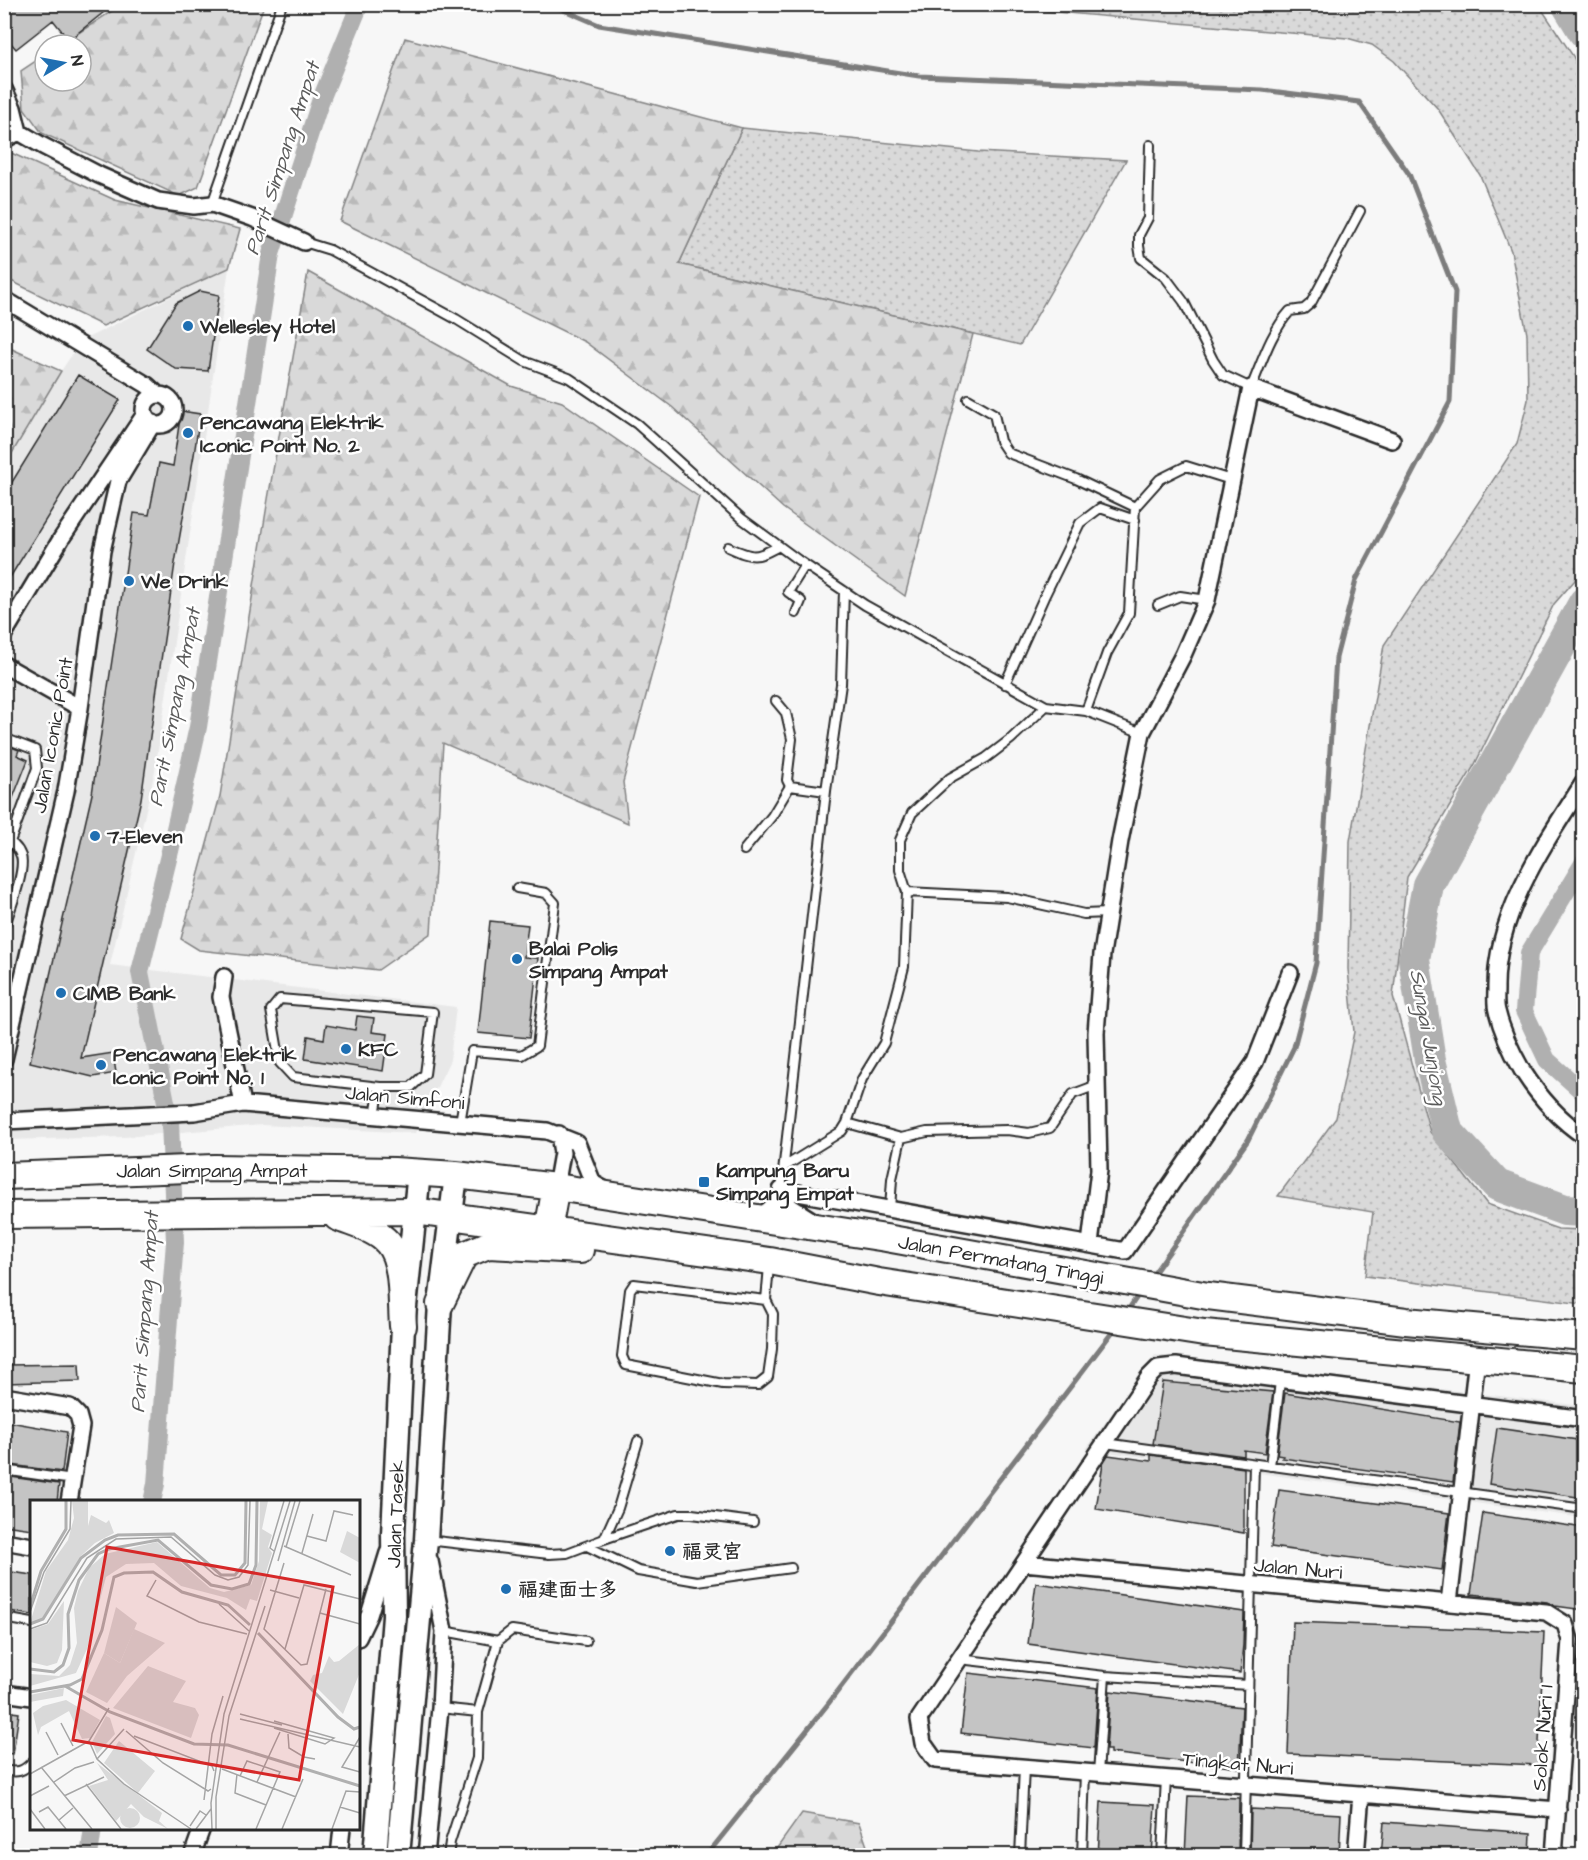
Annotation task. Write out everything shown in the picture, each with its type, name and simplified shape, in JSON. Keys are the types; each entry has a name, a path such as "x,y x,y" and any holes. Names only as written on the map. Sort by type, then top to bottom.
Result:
{"highway":[{"name":"Jalan Simpang Ampat","path":"4,1176 214,1168 419,1172"},
{"name":"Jalan Permatang Tinggi","path":"419,1172 556,1187 886,1238 1208,1296 1406,1321 1584,1337"},
{"path":"548,1230 556,1187"},
{"name":"Jalan Permatang Tinggi","path":"414,1211 770,1261 879,1282 1204,1333 1584,1369"},
{"path":"4,1215 414,1211"},
{"path":"325,1212 372,1231 387,1242 398,1258 403,1326"},
{"path":"440,1304 464,1255 488,1245 607,1251 670,1248"}],"main road":[{"name":"Jalan Tasek","path":"375,1856 394,1616 393,1534 403,1326 419,1172"},
{"name":"Jalan Tasek","path":"398,1856 426,1540 440,1304 456,1175"}],"street":[{"path":"4,89 13,108 19,132 90,170 158,201 194,206 212,204 252,218 300,240"},
{"path":"4,140 19,132"},
{"path":"4,299 171,401 174,410 167,423 158,425 149,418 145,409 149,400 158,395"},
{"path":"1090,1244 1099,1170 1096,1033 1102,954 1120,841 1142,733 1183,655 1207,600 1251,388 1392,440"},
{"path":"4,634 61,539 149,418"},
{"name":"Jalan Iconic Point","path":"4,1059 66,791 102,551 118,481 149,418"},
{"path":"4,665 80,708"},
{"path":"1584,782 1554,829 1516,900 1502,940 1496,975 1497,1010 1510,1050 1538,1095 1584,1136"},
{"path":"780,1195 890,1209 1125,1251 1255,1062 1290,973"},
{"path":"224,977 221,997 243,1104"},
{"name":"Jalan Simfoni","path":"4,1121 194,1112 243,1104 547,1131 559,1134"},
{"path":"556,1187 562,1154 559,1134"},
{"path":"559,1134 577,1143 593,1183 618,1198"},
{"path":"758,1219 780,1195"},
{"path":"780,1195 827,1230"},
{"path":"1449,1603 1477,1358"},
{"path":"959,1659 1149,1377 1158,1368 1176,1366 1584,1419"},
{"path":"4,1396 70,1407 78,1415 81,1426 69,1500"},
{"path":"360,1634 379,1585 393,1534"},
{"path":"426,1540 444,1631 440,1708 426,1856"},
{"path":"4,1541 30,1546"},
{"name":"Jalan Nuri","path":"1024,1563 1546,1612 1565,1624"},
{"name":"Solok Nuri 1","path":"1554,1856 1570,1640 1565,1624"},
{"name":"Tingkat Nuri","path":"959,1659 919,1719 922,1743 935,1760 1558,1810"},
{"path":"4,1693 30,1697"},
{"path":"1356,1856 1361,1794"},
{"path":"192,1856 201,1830"},
{"path":"339,1856 342,1830"}],"lane":[{"path":"212,204 282,4"},
{"path":"1150,145 1148,218 1140,235 1141,258 1166,278 1184,302 1223,375 1251,388 1274,333 1283,318 1290,311 1304,309 1311,303 1360,211"},
{"path":"300,240 330,250 456,319 524,361 569,378 637,424 741,518 865,605 1046,706 1086,711 1142,733"},
{"path":"968,399 994,414 1000,441 1008,453 1076,479 1134,507"},
{"path":"1086,711 1107,653 1129,613 1134,507 1160,479 1186,466 1231,480"},
{"path":"1005,684 1080,523 1100,508 1135,520"},
{"path":"728,547 745,555 760,556 779,546"},
{"path":"796,613 801,601 788,591 805,565"},
{"path":"780,1195 826,791 841,684 844,591"},
{"path":"1158,605 1180,596 1207,600"},
{"path":"776,701 786,713 792,739 787,780 790,786"},
{"path":"784,1167 842,1131 862,1079 884,1043 904,967 907,892 900,870 900,840 912,813 950,778 986,758 1011,739 1046,706"},
{"path":"4,738 34,750 37,760 36,768 7,841 17,848 22,857 22,868 4,928"},
{"path":"790,786 826,791"},
{"path":"744,850 772,816 790,786"},
{"path":"460,1123 472,1051 522,1055 537,1046 555,903 546,893 517,888"},
{"path":"907,892 1007,897 1084,914 1108,913"},
{"path":"280,999 433,1012 425,1074 411,1087 380,1087 293,1077 280,1063 271,1010 280,999"},
{"path":"847,1123 901,1138 927,1132 1007,1130 1029,1133 1050,1128 1073,1094 1097,1085"},
{"path":"375,1115 380,1087"},
{"path":"890,1209 892,1179 901,1138"},
{"path":"766,1300 634,1284 630,1290 622,1356 626,1365 723,1384 758,1385 768,1377 772,1349 773,1314 766,1300 770,1261"},
{"path":"1270,1466 1280,1380"},
{"path":"604,1539 618,1508 638,1441"},
{"path":"1105,1443 1584,1509"},
{"path":"1244,1856 1254,1464"},
{"path":"4,1470 73,1480"},
{"path":"426,1540 549,1554 567,1553 678,1514 753,1522"},
{"path":"587,1546 638,1571 697,1581 791,1568"},
{"path":"4,1618 30,1623"},
{"path":"448,1856 450,1842 477,1758 478,1712 498,1641 512,1630 586,1641"},
{"path":"444,1631 498,1641"},
{"path":"959,1659 1105,1676 1248,1685"},
{"path":"1082,1856 1105,1676"},
{"path":"440,1708 478,1712"},
{"path":"4,1770 16,1772 26,1769 30,1764"},
{"path":"1020,1856 1024,1767"},
{"path":"1162,1856 1166,1778"}],"shaded area":[{"path":"229,268 155,771 110,965 456,1007 450,1060 415,1133 262,1125 125,1137 5,1140 5,465 81,341"},
{"path":"1155,1355 1583,1406 1583,1518 1086,1449"}],"green space":[{"path":"121,5 264,5 198,187 179,196 42,133 24,108 21,71 33,63 33,93 93,93 93,33 78,33"},
{"path":"977,5 1539,5 1573,56 1584,80 1583,571 1554,604 1474,766 1407,877 1393,996 1430,1132 1487,1204 1558,1229 1583,1230 1583,1304 1365,1276 1373,1212 1278,1196 1336,1118 1354,1032 1348,969 1350,841 1384,645 1517,444 1528,400 1527,334 1511,251 1480,175 1438,109 1394,61 1372,45 1347,38"},
{"path":"405,38 742,128 679,264 973,334 905,596 783,508 672,407 585,342 340,221"},
{"path":"742,128 978,152 1126,160 1020,345 679,264"},
{"path":"9,152 115,200 240,229 229,268 103,326 5,278 4,155"},
{"path":"308,272 511,386 562,402 699,497 623,782 628,823 443,743 431,933 378,970 199,950 181,939 220,796 268,499"},
{"path":"5,344 61,371 5,465"},
{"path":"802,1813 859,1823 870,1855 772,1855"}],"building":[{"path":"4,4 114,4 78,33 63,33 53,20 36,33 33,33 33,36 16,49 4,35"},
{"name":"Wellesley Hotel","path":"200,291 219,295 208,371 176,369 147,349 176,303"},
{"path":"78,375 120,400 4,587 4,495"},
{"path":"181,411 200,414 175,563 141,799 81,1058 113,1053 116,1073 93,1077 30,1062 92,794 134,513 149,515 159,463 173,466"},
{"path":"6,745 19,750 17,755 28,760 5,818"},
{"path":"490,921 528,925 524,957 538,958 529,1038 478,1033"},
{"name":"KFC","path":"357,1016 374,1018 372,1032 388,1034 383,1071 305,1059 308,1036 324,1039 326,1025 355,1030"},
{"path":"79,1364 80,1381 4,1383 4,1365"},
{"path":"1163,1382 1273,1392 1265,1453 1244,1450 1244,1456 1153,1444"},
{"path":"1285,1393 1460,1422 1453,1482 1282,1458 1283,1456 1277,1455"},
{"path":"4,1421 67,1432 62,1472 4,1464"},
{"path":"1497,1428 1584,1441 1584,1498 1489,1484"},
{"path":"1108,1455 1151,1461 1151,1455 1244,1468 1244,1533 1096,1509 1103,1463"},
{"path":"4,1476 59,1484 57,1500 30,1500 30,1529 4,1525"},
{"path":"1279,1490 1449,1513 1442,1570 1271,1547"},
{"path":"1483,1513 1584,1528 1584,1610 1555,1606 1547,1602 1471,1594"},
{"path":"4,1571 30,1575 30,1615 4,1610"},
{"path":"1036,1583 1244,1612 1240,1673 1028,1644"},
{"path":"1293,1622 1544,1632 1538,1765 1288,1754"},
{"path":"968,1673 1098,1688 1094,1748 961,1733"},
{"path":"1110,1691 1242,1707 1239,1768 1110,1753 1110,1750 1106,1750"},
{"path":"4,1711 19,1713 13,1754 4,1753"},
{"path":"1188,1796 1239,1798 1238,1856 1185,1856"},
{"path":"1101,1802 1155,1805 1152,1856 1098,1856"},
{"path":"1251,1809 1341,1814 1339,1856 1250,1856"},
{"path":"1384,1822 1531,1833 1530,1856 1381,1856"}],"waterway":[{"name":"Parit Simpang Ampat","path":"152,1500 156,1484 175,1242 170,1122 140,972 198,727 271,254 320,102 360,4"},
{"path":"550,4 599,25 919,76 1262,90 1359,102 1409,174 1455,292 1450,402 1356,580 1336,658 1316,963 1294,1047 1248,1140 1150,1279"},
{"name":"Sungai Junjong","path":"1567,4 1584,32"},
{"name":"Sungai Junjong","path":"1584,603 1428,885 1414,959 1430,1060 1447,1131 1497,1185 1565,1210 1584,1211"},
{"path":"1584,862 1529,953 1524,1011 1547,1060 1584,1093"},
{"path":"1126,1313 1141,1291"},
{"path":"706,1856 828,1704 1117,1326"},
{"name":"Parit Simpang Ampat","path":"89,1856 93,1830"}],"place":[{"name":"Wellesley Hotel","path":"188,326"},
{"name":"Pencawang Elektrik Iconic Point No. 2","path":"188,433"},
{"name":"We Drink","path":"129,581"},
{"name":"7-Eleven","path":"95,836"},
{"name":"Balai Polis Simpang Ampat","path":"517,959"},
{"name":"CIMB Bank","path":"61,993"},
{"name":"KFC","path":"346,1049"},
{"name":"Pencawang Elektrik Iconic Point No. 1","path":"101,1065"},
{"name":"Kampung Baru Simpang Empat","path":"704,1182"},
{"name":"福灵宫","path":"670,1551"},
{"name":"福建面士多","path":"506,1589"}]}
